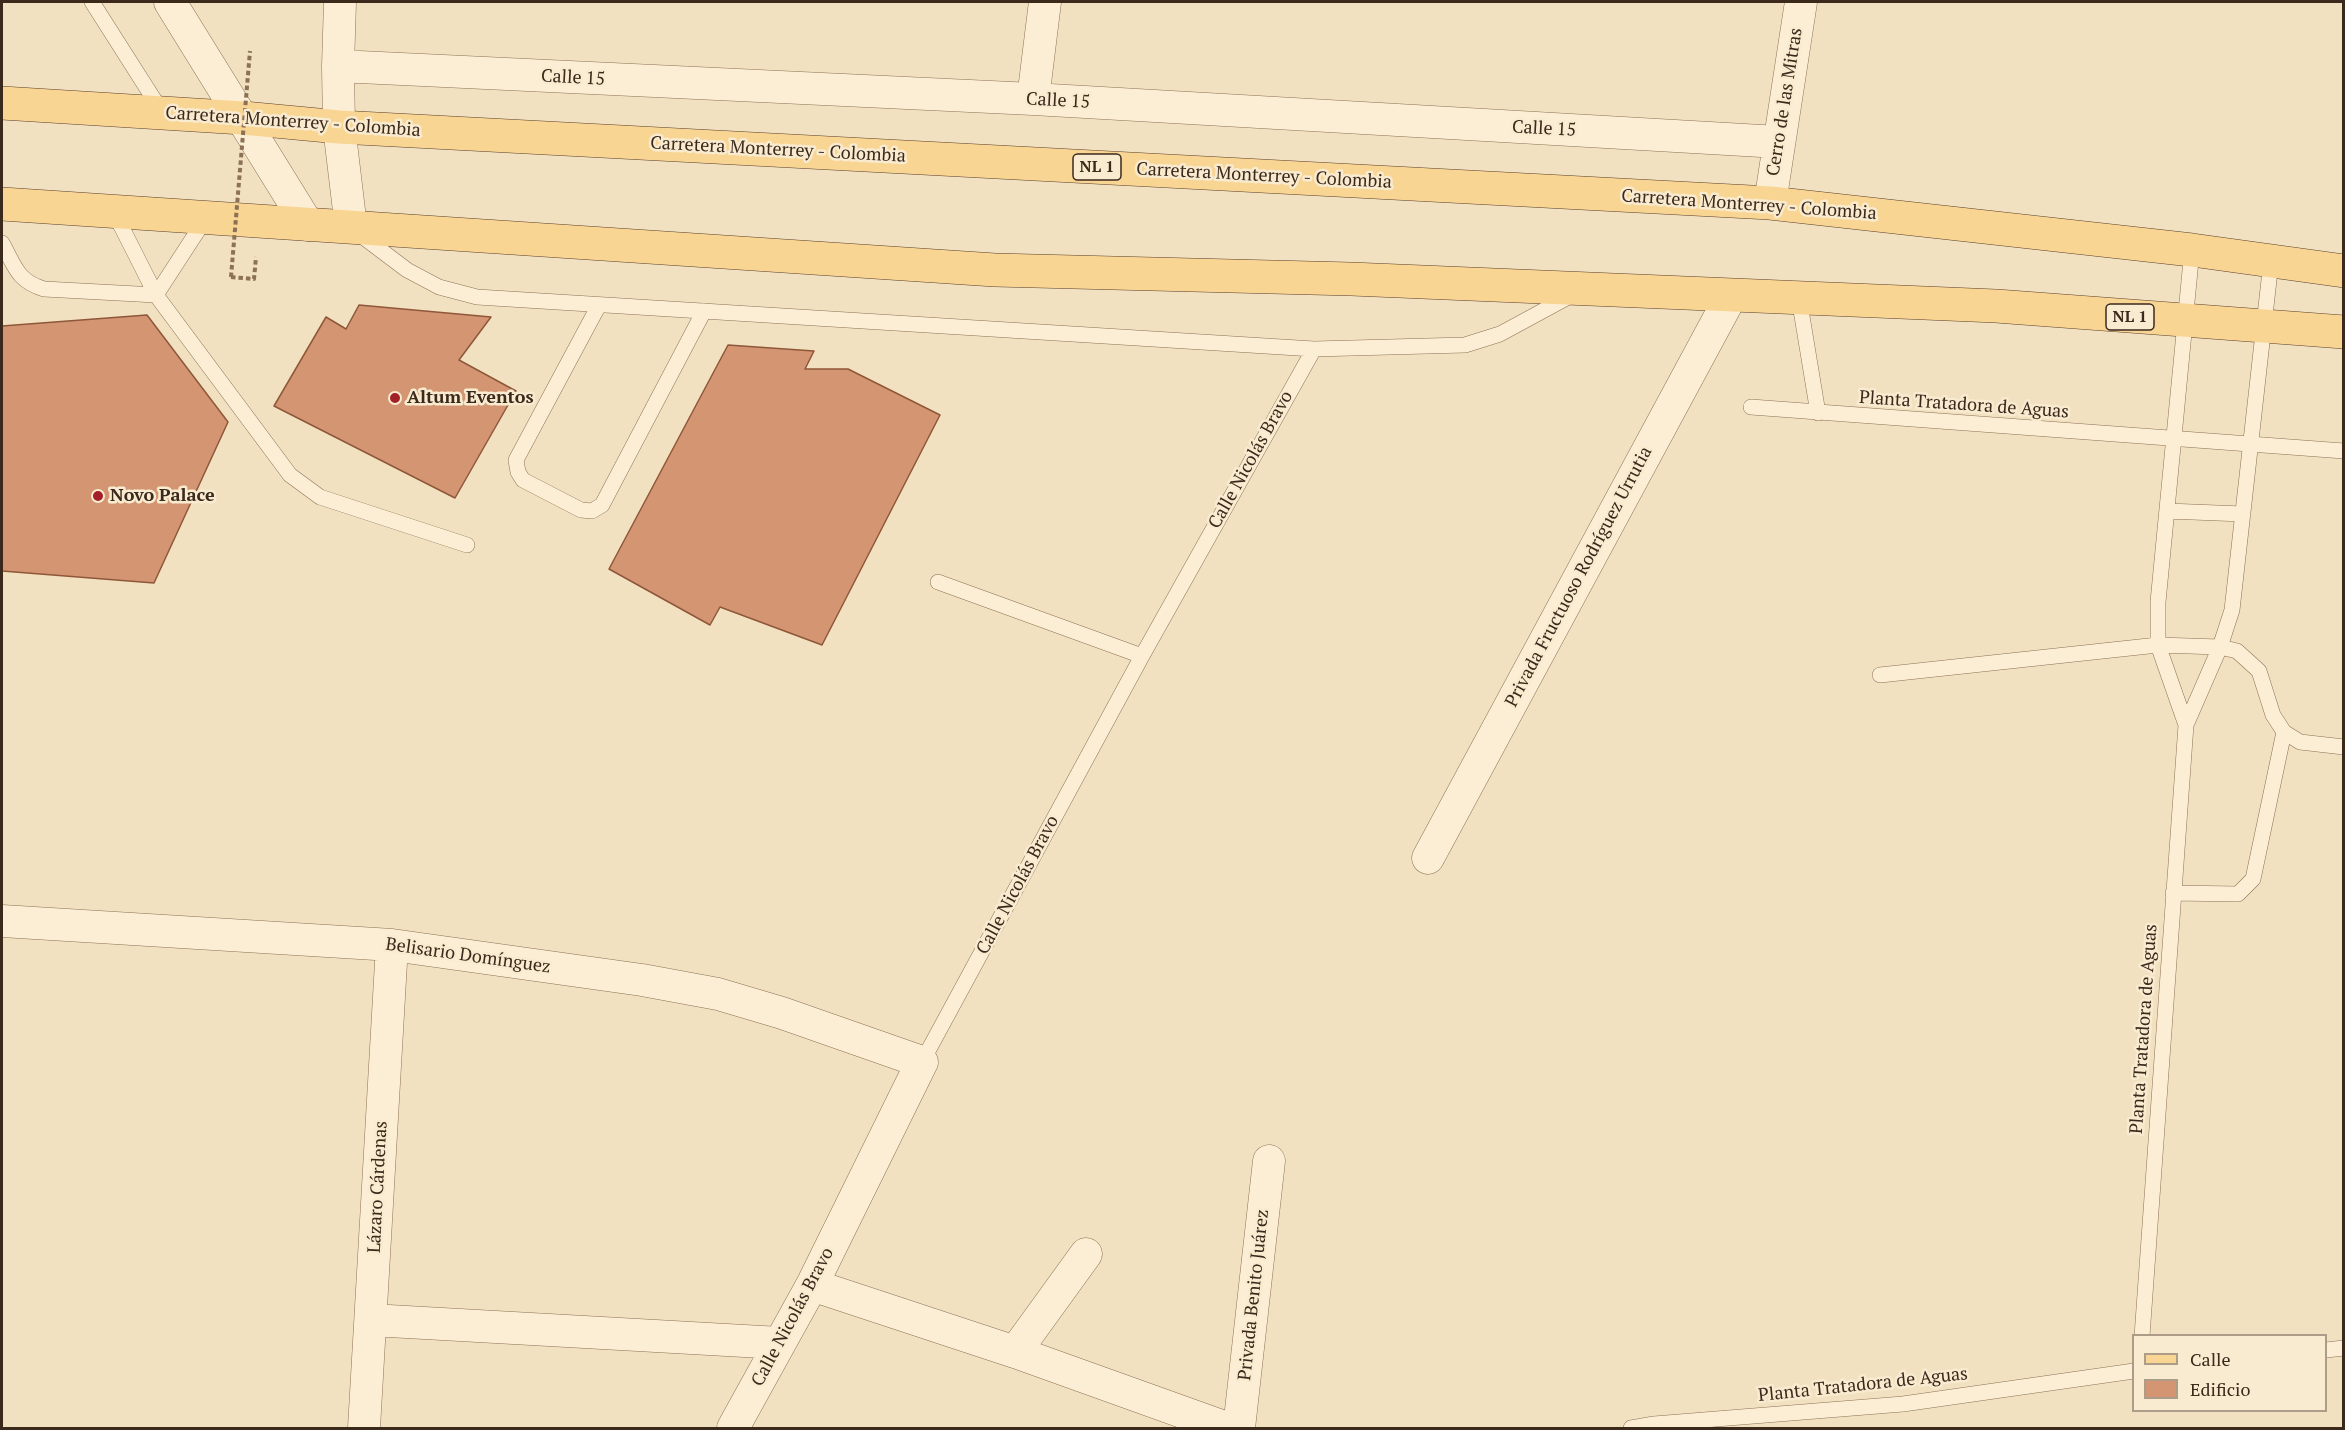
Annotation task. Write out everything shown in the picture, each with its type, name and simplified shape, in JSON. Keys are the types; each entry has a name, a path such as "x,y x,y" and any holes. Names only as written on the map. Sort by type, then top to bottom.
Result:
{"main road":[{"name":"Carretera Monterrey - Colombia","path":"2,103 162,112 339,127 1770,203 2192,250 2343,270"},
{"name":"NL 1","path":"2,204 994,270 1352,279 1996,306 2343,333"}],"street":[{"path":"170,2 308,225"},
{"path":"340,2 339,127 351,227"},
{"path":"1033,99 1045,2"},
{"name":"Cerro de las Mitras","path":"1770,203 1801,2"},
{"name":"Calle 15","path":"338,66 1033,99 1779,142"},
{"name":"Privada Fructuoso Rodríguez Urrutia","path":"1428,858 1731,296"},
{"name":"Belisario Domínguez","path":"2,921 392,945 642,980 718,994 782,1013 922,1062"},
{"name":"Lázaro Cárdenas","path":"364,1428 392,945"},
{"name":"Calle Nicolás Bravo","path":"733,1428 812,1285 922,1062"},
{"name":"Privada Benito Juárez","path":"1239,1428 1269,1161"},
{"path":"1015,1353 1086,1254"},
{"path":"812,1285 1015,1353 1227,1428"},
{"path":"371,1320 780,1343"}],"lane":[{"path":"92,2 162,112"},
{"path":"114,212 156,295 290,475 320,497 467,544"},
{"path":"156,295 206,218"},
{"path":"351,227 407,270 439,287 477,297 1314,349 1465,345 1500,334 1583,289"},
{"path":"2,243 21,278 32,285 44,289 156,295"},
{"name":"Planta Tratadora de Aguas","path":"2186,725 2158,645 2158,602 2192,250"},
{"name":"Planta Tratadora de Aguas","path":"2142,1334 2186,725 2220,647 2232,610 2271,262"},
{"path":"1799,298 1818,413"},
{"path":"599,305 516,460 518,472 523,480 581,510 592,511 602,505 704,311"},
{"name":"Calle Nicolás Bravo","path":"922,1062 1142,656 1314,349"},
{"name":"Planta Tratadora de Aguas","path":"1751,408 2343,451"},
{"path":"2167,511 2243,514"},
{"path":"938,582 1142,656"},
{"path":"1880,675 2158,645 2220,647 2237,651 2259,671 2273,715 2284,732 2300,742 2343,747"},
{"path":"2173,893 2238,894 2253,879 2284,732"},
{"path":"2327,1350 2343,1348"},
{"name":"Planta Tratadora de Aguas","path":"1631,1428 1654,1424 1903,1404 2132,1371"}],"path":[{"path":"231,277 250,51"}],"building":[{"name":"Altum Eventos","path":"359,305 491,317 459,360 516,391 455,498 274,406 326,317 346,329"},
{"name":"Novo Palace","path":"147,315 228,422 154,583 2,571 2,326"},
{"path":"728,345 814,351 805,369 848,369 940,415 822,645 720,607 710,625 609,569"}],"place":[{"name":"Altum Eventos","path":"395,398"},
{"name":"Novo Palace","path":"98,496"}]}
